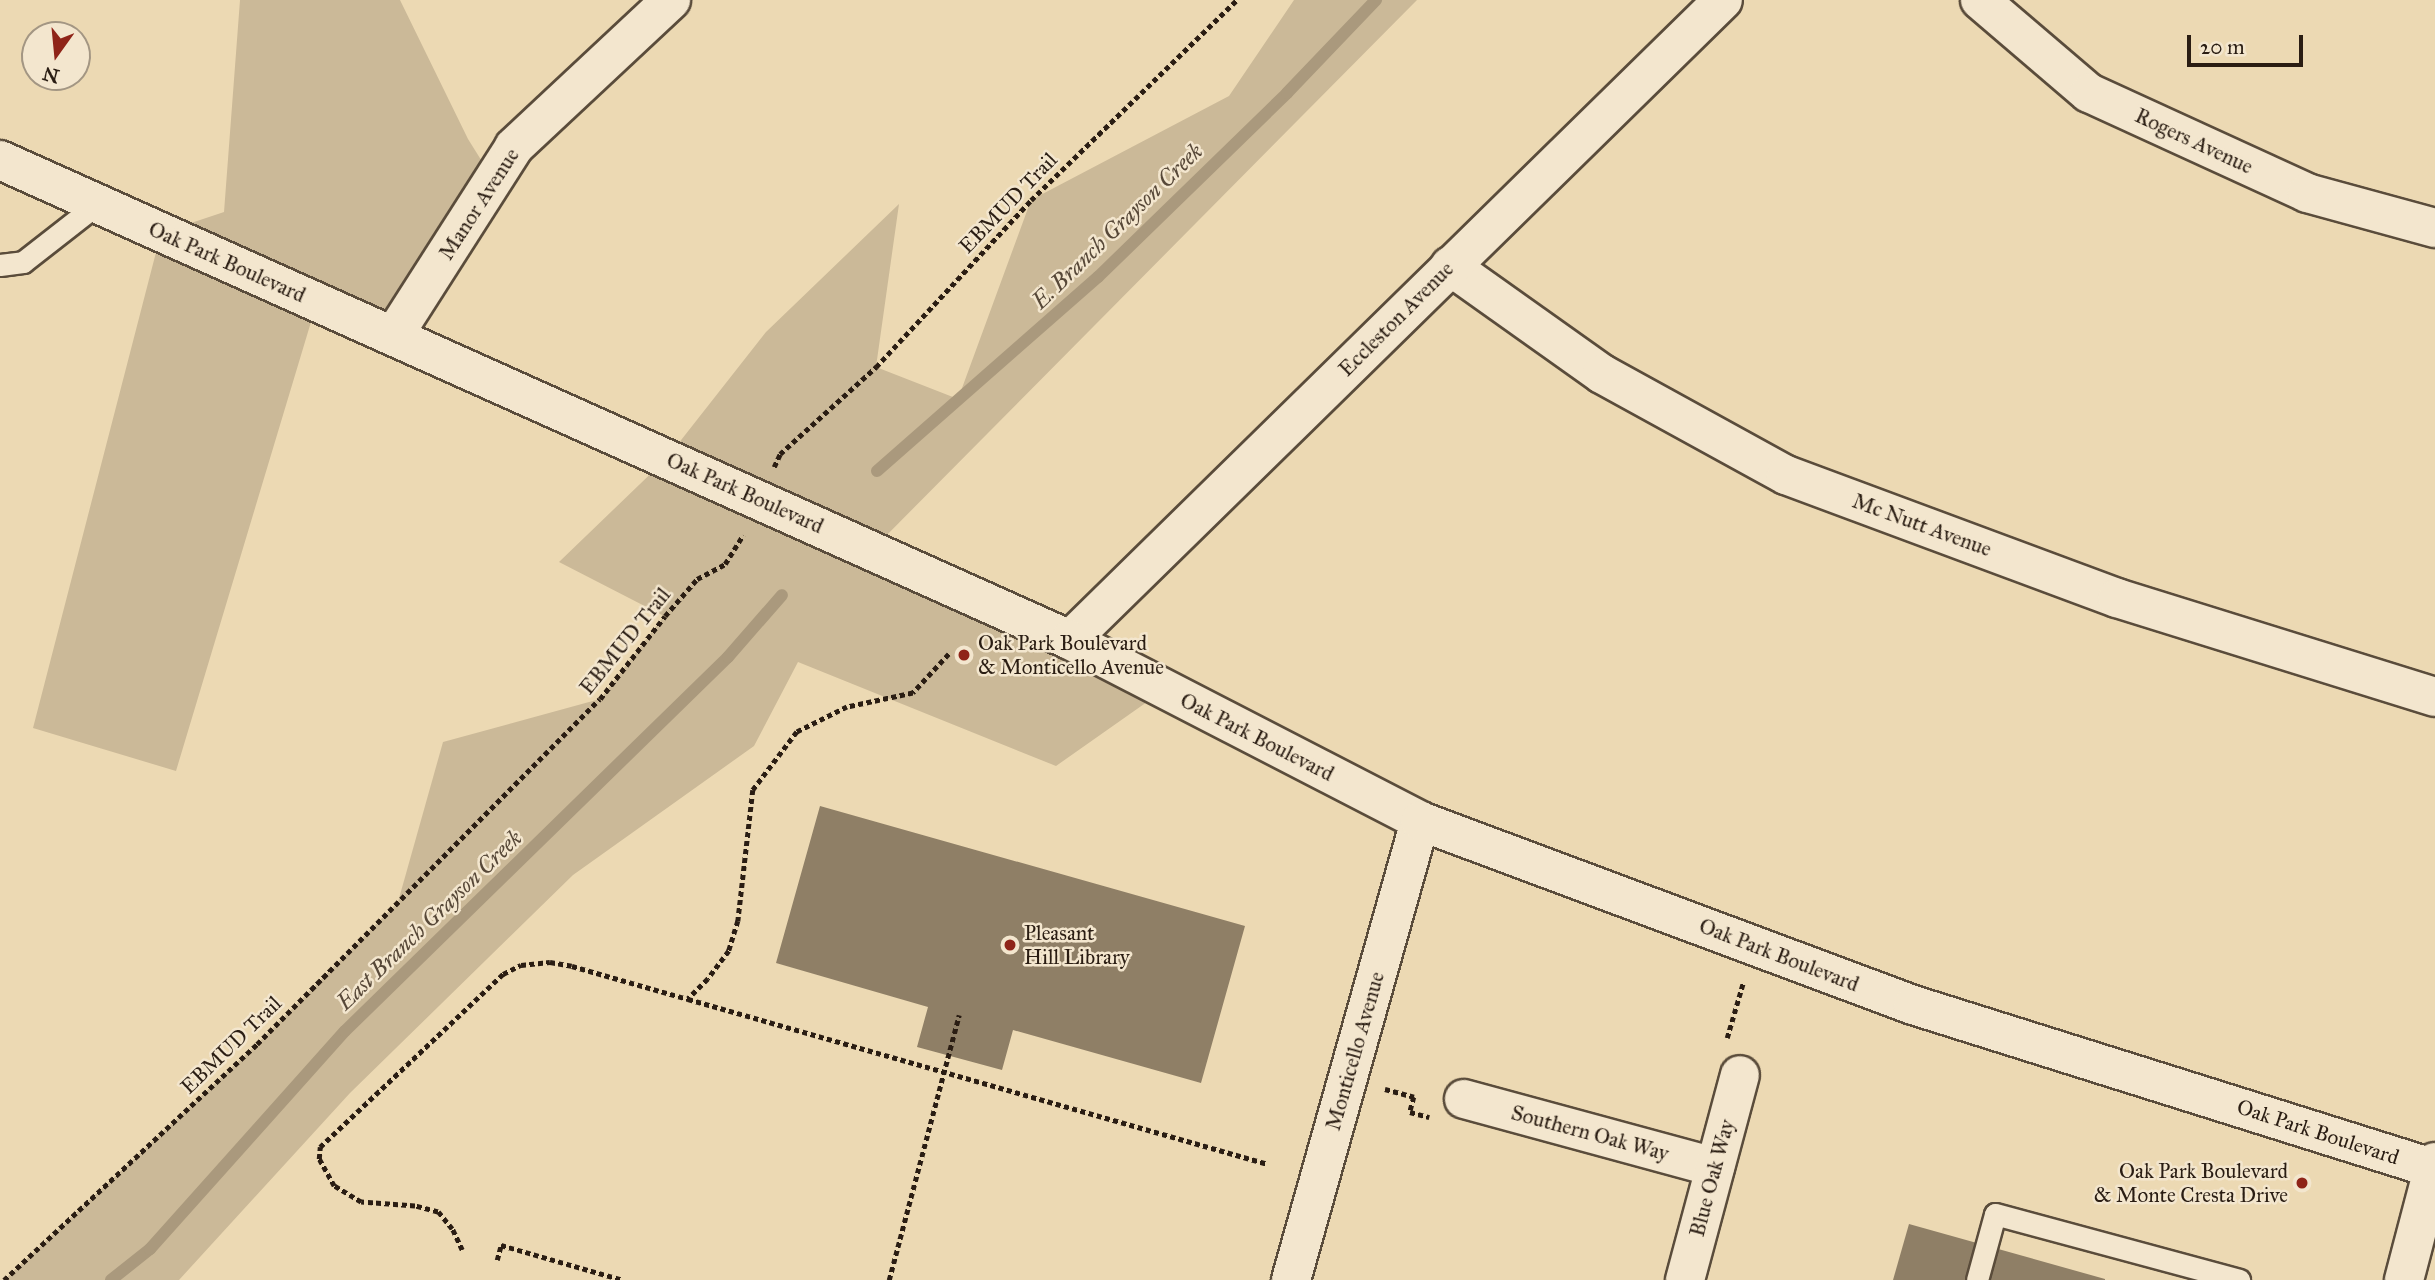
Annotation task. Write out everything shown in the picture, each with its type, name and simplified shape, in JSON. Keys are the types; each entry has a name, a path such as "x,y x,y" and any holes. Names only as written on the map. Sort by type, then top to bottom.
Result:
{"street":[{"name":"Manor Avenue","path":"394,335 514,147 671,0"},
{"name":"Eccleston Avenue","path":"1070,639 1723,0"},
{"name":"Rogers Avenue","path":"1980,0 2089,93 2307,193 2435,229"},
{"name":"Oak Park Boulevard","path":"0,160 1070,639 1420,821 1913,1005 2434,1167"},
{"name":"Mc Nutt Avenue","path":"1450,265 1602,374 1786,475 2117,598 2435,697"},
{"name":"Monticello Avenue","path":"1291,1280 1420,821"},
{"name":"Blue Oak Way","path":"1685,1280 1740,1075"},
{"name":"Southern Oak Way","path":"1464,1098 1715,1167"},
{"path":"2404,1280 2434,1167"}],"lane":[{"path":"0,265 23,262 96,205"},
{"path":"1977,1280 1995,1214 2239,1280"}],"path":[{"name":"EBMUD Trail","path":"4,1280 257,1044 600,699 697,579 725,564 740,542 780,454 876,367 1031,200 1237,0"},
{"path":"688,999 708,979 729,951 738,921 753,790 797,732 847,707 913,694 949,654"},
{"path":"1740,1075 1720,1066 1738,995 1756,946"},
{"path":"462,1250 452,1229 438,1212 361,1202 334,1186 319,1159 320,1147 503,974 521,965 550,962 572,965 943,1074 1268,1164"},
{"path":"889,1280 959,1015"},
{"path":"1347,1079 1414,1097 1410,1112 1443,1121 1464,1098"},
{"path":"497,1260 501,1245 623,1280"}],"shaded area":[{"path":"240,0 400,0 468,139 493,179 394,335 317,302 176,771 33,728 161,233 224,212"},
{"path":"1294,0 1417,0 872,550 1164,690 1056,766 798,662 754,746 573,875 350,1093 179,1280 4,1280 257,1044 398,902 443,742 600,699 664,616 559,562 667,458 766,332 899,204 876,367 958,399 1031,200 1229,96"}],"building":[{"name":"Pleasant Hill Library","path":"820,806 1245,926 1201,1083 1013,1030 1002,1070 917,1047 928,1007 776,963"},
{"path":"1909,1224 2105,1279 2105,1280 1893,1280"}],"waterway":[{"name":"E. Branch Grayson Creek","path":"877,471 1098,277 1287,93 1376,0"},
{"name":"East Branch Grayson Creek","path":"111,1280 150,1249 345,1031 728,657 782,595"}],"place":[{"name":"Oak Park Boulevard & Monticello Avenue","path":"964,655"},
{"name":"Pleasant Hill Library","path":"1010,945"},
{"name":"Oak Park Boulevard & Monte Cresta Drive","path":"2302,1183"}]}
